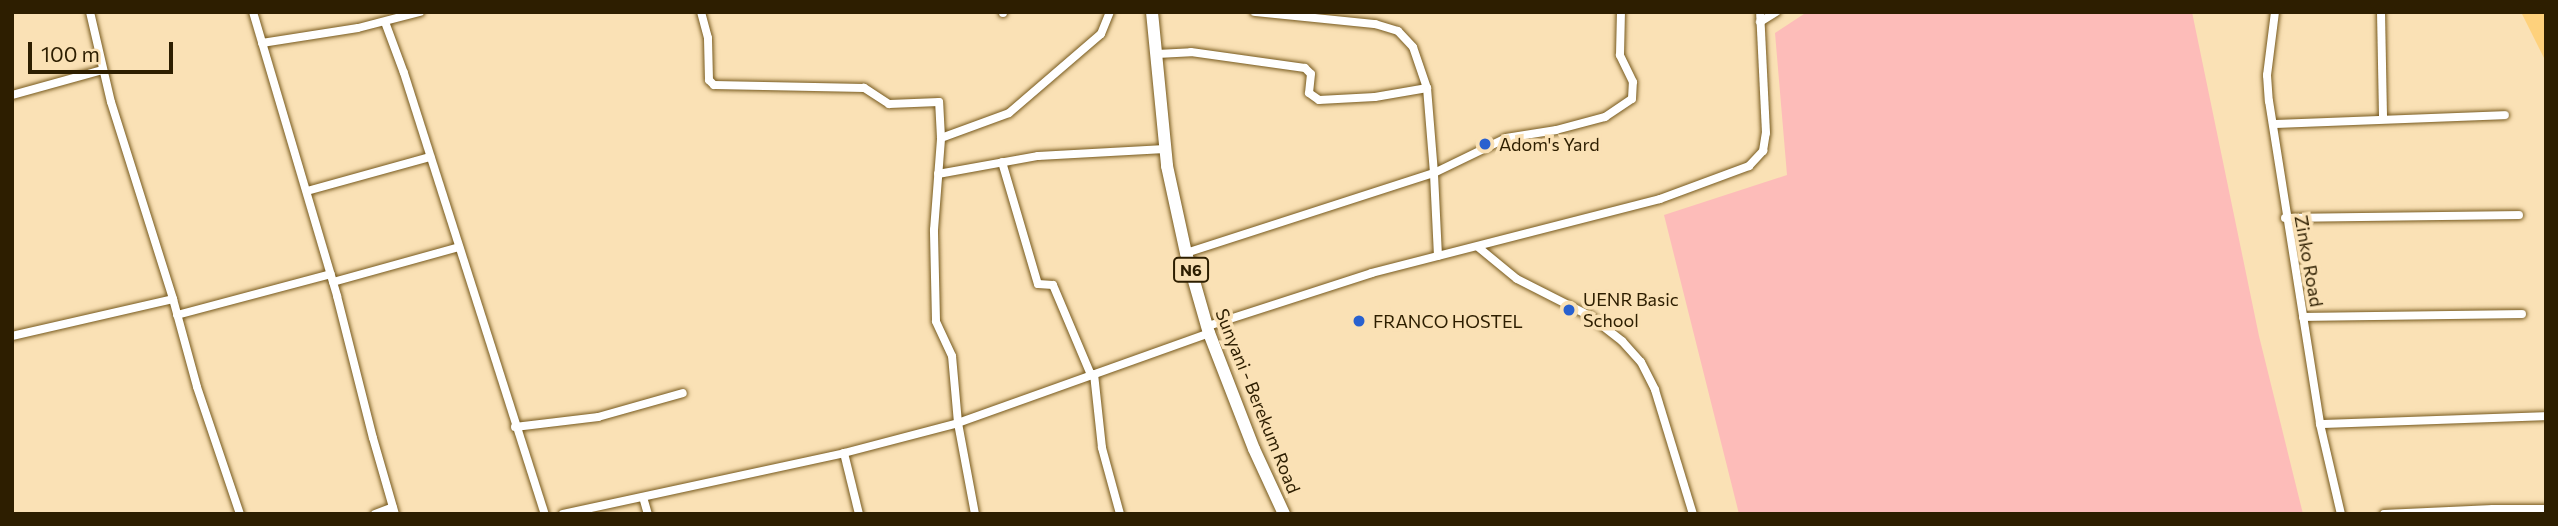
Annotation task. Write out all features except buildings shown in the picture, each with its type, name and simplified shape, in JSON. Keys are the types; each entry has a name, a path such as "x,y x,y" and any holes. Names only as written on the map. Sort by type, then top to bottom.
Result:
{"main road":[{"name":"Sunyani - Berekum Road","path":"1152,12 1165,149 1174,206 1186,253 1209,330 1255,449 1284,514"}],"street":[{"path":"90,12 103,70 197,387 240,514"},
{"path":"253,12 332,278 394,510 375,514"},
{"path":"262,43 385,22 420,12"},
{"path":"701,12 708,38 709,80 714,85 864,88 889,104 939,102 941,138 934,230 936,321 952,356 958,423 975,514"},
{"path":"941,138 1009,113 1101,34 1110,12"},
{"path":"1255,12 1376,24 1398,31 1413,47 1427,88 1438,256"},
{"path":"1186,253 1434,173 1506,138 1556,130 1605,117 1632,99 1633,82 1620,55 1621,12"},
{"path":"563,514 844,453 958,423 1372,273 1660,199 1749,166 1763,151 1766,133 1760,17 1776,12"},
{"name":"Zinko Road","path":"2275,12 2267,75 2285,218 2320,424 2341,514"},
{"path":"2381,12 2383,119"},
{"path":"385,22 404,73 545,514"},
{"path":"1157,54 1191,52 1305,68 1311,74 1309,93 1319,100 1375,97 1427,88"},
{"path":"12,95 103,70"},
{"path":"2273,124 2504,115"},
{"path":"939,174 1038,156 1165,149"},
{"path":"307,191 430,157"},
{"path":"1002,162 1038,284 1053,285 1093,375 1102,448 1120,514"},
{"path":"2285,218 2519,215"},
{"path":"177,315 458,247"},
{"path":"1478,247 1517,279 1590,316 1622,341 1641,362 1655,390 1693,514"},
{"path":"12,337 173,299"},
{"path":"2303,317 2522,314"},
{"path":"515,427 598,416 683,393"},
{"path":"2320,424 2546,416"},
{"path":"844,453 859,514"},
{"path":"643,497 648,514"},
{"path":"2384,514 2546,509"}],"shaded area":[{"path":"1807,12 2192,12 2259,336 2303,514 1739,514 1664,215 1787,175 1775,33"},
{"path":"2521,12 2546,12 2546,62"}],"place":[{"name":"Adom's Yard","path":"1485,144"},
{"name":"UENR Basic School","path":"1569,310"},
{"name":"FRANCO HOSTEL","path":"1359,321"}]}
